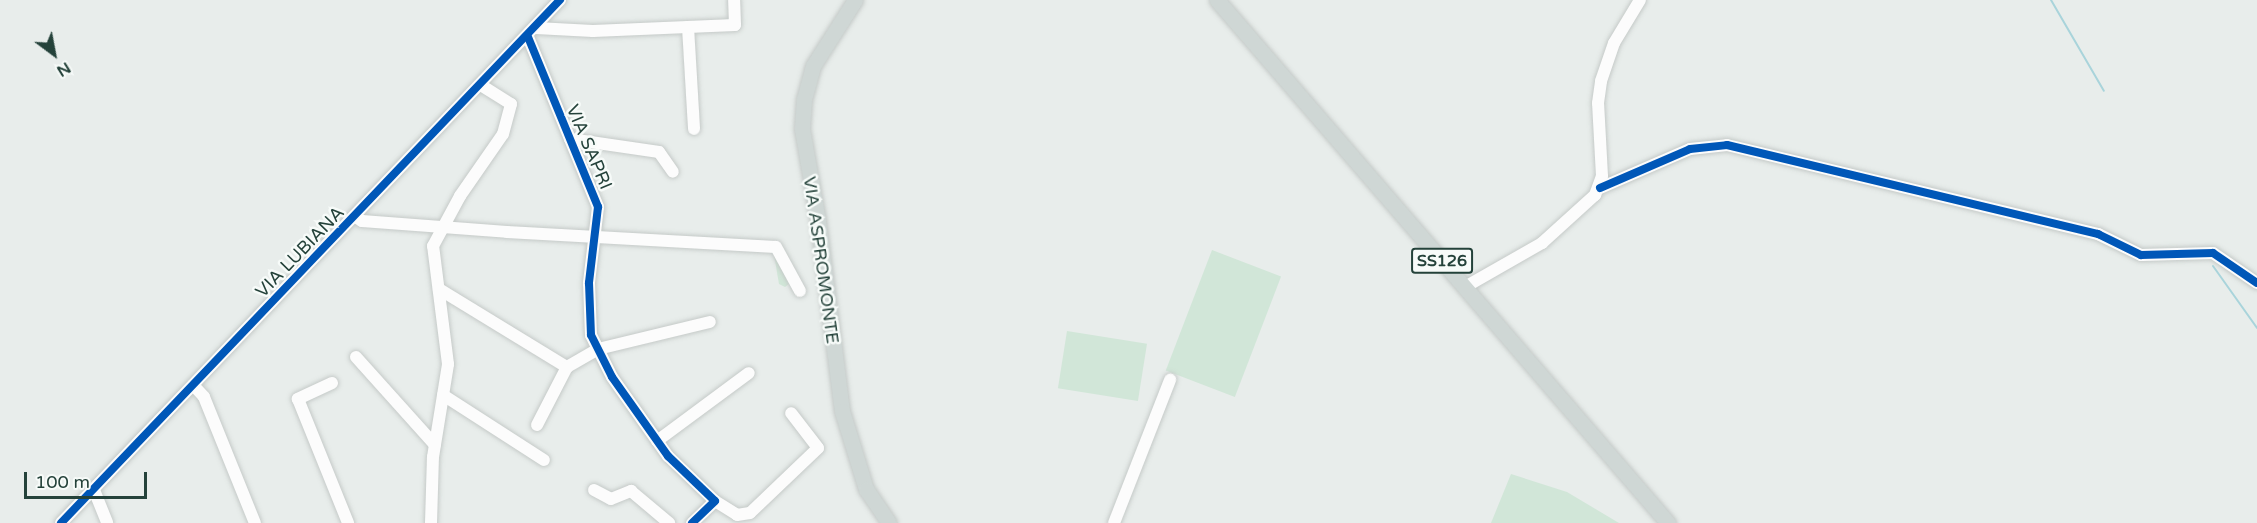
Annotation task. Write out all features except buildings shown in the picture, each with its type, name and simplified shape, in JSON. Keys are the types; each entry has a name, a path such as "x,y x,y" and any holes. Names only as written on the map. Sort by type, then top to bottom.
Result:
{"main road":[{"name":"VIA ASPROMONTE","path":"855,0 813,66 804,99 802,129 818,221 842,411 866,489 890,523"},
{"name":"SS126","path":"1217,0 1668,523"}],"street":[{"name":"VIA LUBIANA","path":"61,523 532,33 560,0"},
{"path":"532,33 735,25 734,0"},
{"path":"1600,188 1601,81 1614,43 1640,0"},
{"path":"688,27 694,129"},
{"name":"VIA SAPRI","path":"532,33 570,139 598,207 589,283 591,335 612,377 668,456 702,485 715,501 737,516 750,513 818,448 791,413"},
{"path":"431,523 435,445 448,364 433,246 442,226 503,134 511,104 481,85"},
{"name":"VIA SAPRI","path":"570,139 660,152 673,172"},
{"path":"1465,288 1542,243 1585,208 1600,188 1690,149 1727,145 2098,234 2141,255 2213,253 2257,283"},
{"path":"356,217 362,221 776,247 800,291"},
{"path":"439,289 567,367"},
{"path":"537,425 567,367 598,349 710,322"},
{"path":"356,357 435,445"},
{"path":"657,441 749,373"},
{"path":"1114,523 1170,380"},
{"path":"332,383 298,399 348,523"},
{"path":"192,385 204,397 255,523"},
{"path":"443,395 544,460"},
{"path":"94,490 107,523"},
{"path":"594,490 611,499 631,491 669,523"},
{"path":"692,523 715,501"}],"green space":[{"path":"1212,250 1281,277 1235,397 1166,370"},
{"path":"774,255 789,284 785,287 779,284"},
{"path":"1067,331 1147,344 1138,401 1058,388"},
{"path":"1511,474 1567,492 1619,523 1491,523"}],"waterway":[{"path":"2051,0 2104,91"},
{"path":"2213,266 2257,328"}],"cycle path":[{"path":"61,523 560,0"},
{"path":"528,37 598,207 589,283 591,335 612,377 668,456 715,501 692,523"},
{"path":"1600,188 1690,149 1727,145 2098,234 2141,255 2213,253 2257,283"}]}
